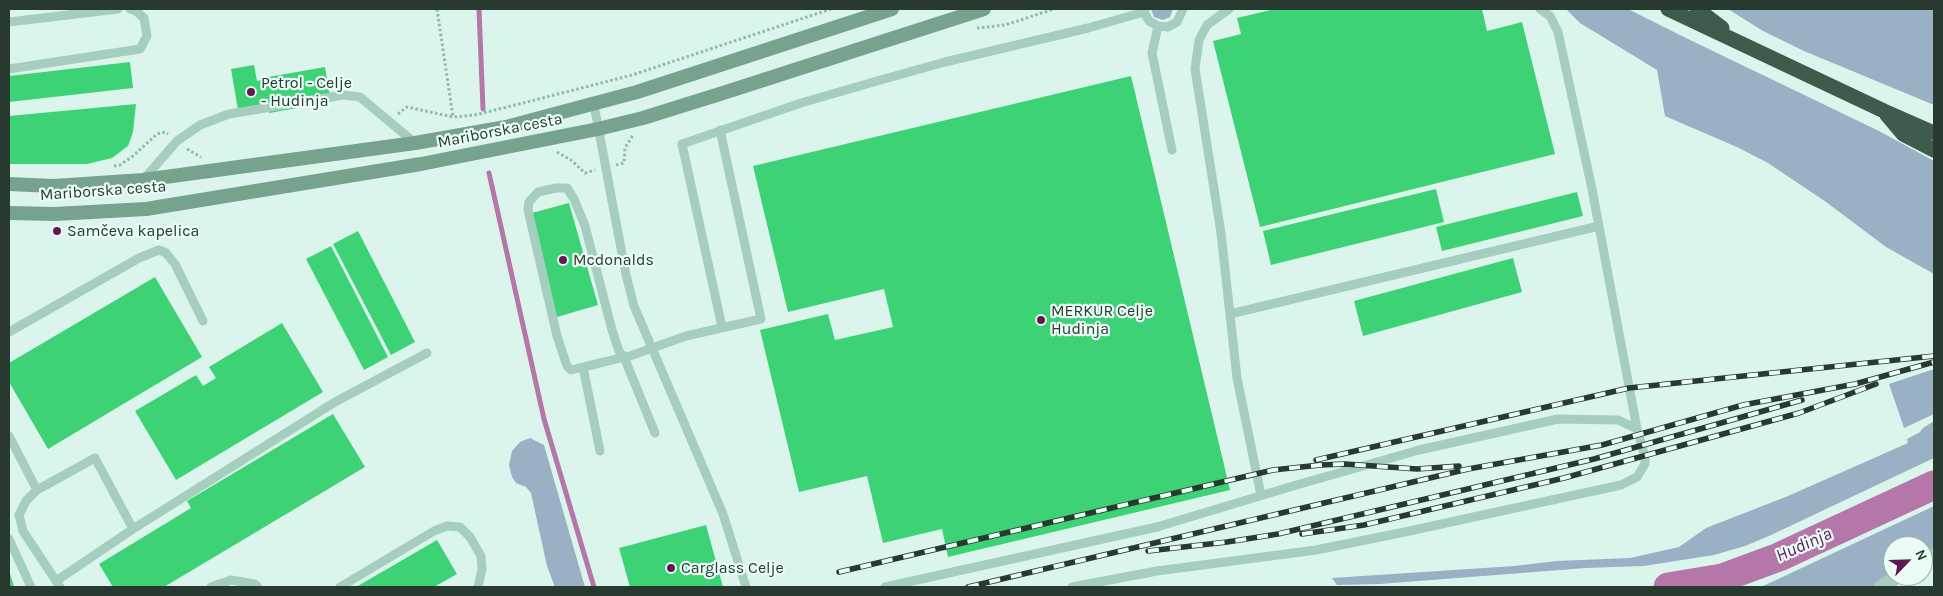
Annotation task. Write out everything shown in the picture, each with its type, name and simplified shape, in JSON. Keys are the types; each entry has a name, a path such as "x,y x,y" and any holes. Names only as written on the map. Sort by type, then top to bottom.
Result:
{"highway":[{"path":"1668,9 1884,112 1934,133"},
{"path":"1697,9 1752,50"},
{"path":"1884,112 1903,134 1934,150"},
{"path":"1912,124 1934,121"}],"main road":[{"name":"Mariborska cesta","path":"9,184 54,186 143,180 415,143 506,127 594,105 892,9"},
{"name":"Mariborska cesta","path":"9,212 55,214 146,209 422,164 598,129 643,118 984,9"}],"lane":[{"path":"9,22 118,9"},
{"path":"9,69 140,49 146,36 143,13 130,9"},
{"path":"722,327 682,144 810,101 945,62 1088,28 1145,10 1149,21 1158,26 1168,27 1177,22 1183,9"},
{"path":"1229,9 1207,25 1199,40 1195,69 1221,233 1238,378 1262,495"},
{"path":"1072,587 1157,571 1316,550 1621,485 1637,477 1645,464 1645,457 1637,429 1599,226 1558,32 1550,16 1540,9"},
{"path":"1158,26 1152,53 1172,150"},
{"path":"143,180 177,141 200,125 229,114 343,95 360,97 415,143"},
{"path":"594,105 626,274 634,306 723,514 746,587"},
{"path":"655,433 624,357 619,351 585,226 574,199 567,188 547,189 538,192 530,202 528,210 558,336 567,366 571,370 624,357 653,349 686,336 761,319 720,130"},
{"path":"1230,314 1599,226"},
{"path":"9,332 138,258 159,250 166,253 175,264 202,321"},
{"path":"134,529 96,458 37,490 26,501 19,515 23,531 58,584 134,529 336,402 427,352"},
{"path":"579,368 600,451"},
{"path":"885,587 1156,527 1419,450 1558,419 1618,420 1637,429"},
{"path":"9,436 37,490"},
{"path":"340,587 434,531 447,526 460,527 470,537 482,556 482,569 478,587"},
{"path":"9,539 31,587"},
{"path":"211,587 231,580 255,584 258,587"}],"path":[{"path":"437,9 453,117"},
{"path":"388,120 407,107 453,117 527,102 632,75 831,9"},
{"path":"112,166 120,165 134,156 157,134 165,132 197,156 203,158"}],"shaded area":[{"path":"1151,9 1173,9 1170,17 1163,20 1154,17"},
{"path":"1566,9 1628,9 1879,131 1934,161 1934,274 1886,247 1826,202 1768,163 1739,148 1665,116 1657,70 1580,23"},
{"path":"1728,9 1934,9 1934,105 1804,51 1763,31"},
{"path":"1934,369 1934,414 1904,428 1889,384"},
{"path":"1934,421 1934,458 1769,536 1745,546 1714,555 1644,566 1586,568 1380,584 1337,585 1332,578 1514,566 1557,561 1630,558 1679,547 1706,528 1788,496 1908,443 1907,439"},
{"path":"530,438 544,445 585,587 555,587 547,566 531,493 526,487 516,483 512,477 509,465 512,451 520,442"},
{"path":"1934,506 1934,549 1933,536 1883,536 1883,581 1872,587 1761,587"}],"building":[{"path":"1275,9 1482,9 1487,31 1522,22 1555,154 1260,227 1213,41 1241,34 1237,18"},
{"path":"130,62 133,88 9,102 9,76"},
{"path":"254,65 257,81 263,78 325,67 331,102 269,113 268,104 238,110 231,69"},
{"name":"MERKUR Celje Hudinja","path":"1131,76 1230,490 948,557 942,529 883,543 867,476 799,492 760,330 828,314 835,340 893,327 884,289 788,312 753,166"},
{"path":"136,104 133,132 128,146 112,158 87,164 9,164 9,116"},
{"path":"1436,189 1444,222 1271,265 1263,231"},
{"path":"1577,192 1583,216 1442,251 1436,227"},
{"name":"Mcdonalds","path":"569,203 598,305 557,317 528,214"},
{"path":"358,231 415,342 391,355 333,244"},
{"path":"331,246 388,357 364,370 306,259"},
{"path":"1513,258 1522,292 1363,336 1354,301"},
{"path":"155,277 202,357 48,449 9,382 9,363"},
{"path":"282,323 323,392 176,480 135,411 196,375 203,386 216,378 209,367"},
{"path":"333,414 365,467 164,587 113,587 99,564 191,508 187,501"},
{"name":"Carglass Celje","path":"706,525 723,587 630,587 619,548"},
{"path":"437,540 457,574 434,587 356,587"},
{"path":"9,570 14,587 9,587"}],"waterway":[{"path":"479,9 483,109"},
{"path":"489,173 544,419 594,587"},
{"name":"Hudinja","path":"1668,587 1722,578 1779,557 1934,485"}],"railway":[{"path":"1316,460 1629,388 1934,356"},
{"path":"968,587 1468,469 1602,445 1743,405 1855,384 1934,362"},
{"path":"1302,534 1364,525 1564,478 1799,413 1876,384"},
{"path":"1148,551 1278,534 1594,459 1802,400"},
{"path":"839,572 1273,470 1345,464 1417,469 1459,466"}],"place":[{"name":"Petrol - Celje - Hudinja","path":"251,92"},
{"name":"Samčeva kapelica","path":"57,231"},
{"name":"Mcdonalds","path":"563,260"},
{"name":"MERKUR Celje Hudinja","path":"1041,320"},
{"name":"Carglass Celje","path":"671,568"}]}
